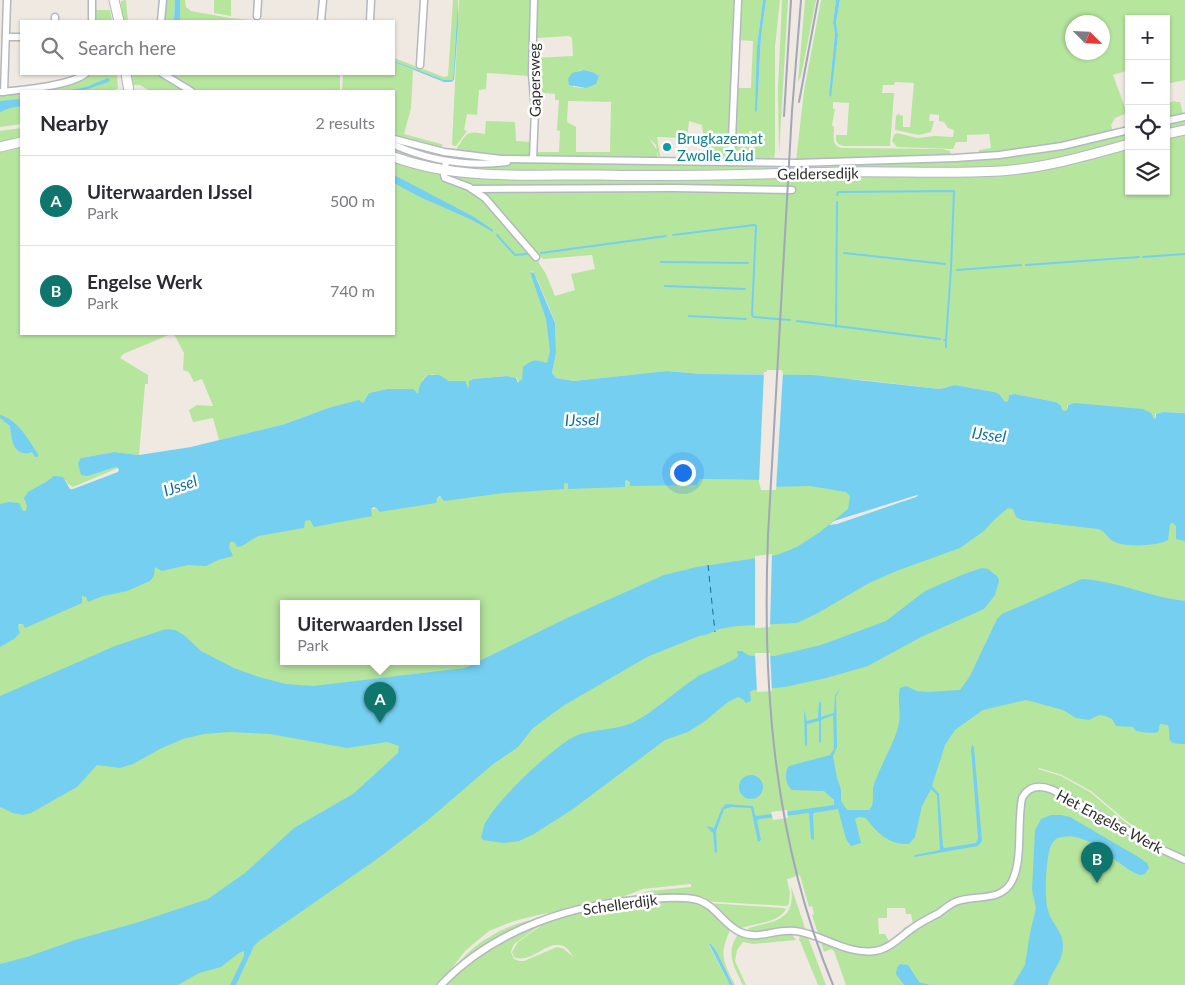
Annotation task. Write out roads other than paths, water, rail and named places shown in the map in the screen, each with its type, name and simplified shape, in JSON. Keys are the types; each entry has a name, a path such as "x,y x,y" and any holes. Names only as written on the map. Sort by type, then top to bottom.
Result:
{"main road":[{"path":"114,0 120,20"},
{"path":"118,11 120,0"},
{"path":"126,75 129,90"},
{"path":"1170,133 1185,130"},
{"path":"0,147 20,142"},
{"name":"Geldersedijk","path":"395,157 425,167 490,174 666,176 991,171 1055,163 1125,145"}],"street":[{"path":"6,0 6,37 2,92 62,83 76,80 83,75"},
{"path":"92,0 92,20"},
{"path":"161,20 162,0"},
{"path":"257,16 258,0"},
{"path":"321,20 323,0"},
{"path":"370,20 371,0"},
{"path":"420,65 424,0"},
{"name":"Gapersweg","path":"533,160 534,110 532,74 534,0"},
{"path":"731,162 738,0"},
{"path":"6,37 20,37"},
{"path":"165,75 189,90"},
{"path":"1170,120 1185,117"},
{"name":"Geldersedijk","path":"395,139 454,153 516,159 796,163 986,156 1062,146 1125,131"},
{"name":"Geldersedijk","path":"395,145 446,161 482,164 508,162 516,159"},
{"path":"444,170 446,161"},
{"name":"Geldersedijk","path":"444,170 446,180 472,189 484,198 536,257"},
{"name":"Geldersedijk","path":"472,189 672,188 792,190"},
{"name":"Het Engelse Werk","path":"807,934 842,947 870,952 882,950 953,903 992,896 1002,892 1014,878 1022,802 1025,793 1033,788 1044,787 1053,790 1144,840 1185,860"},
{"name":"Schellerdijk","path":"441,985 475,956 496,942 563,913 610,903 664,898 696,900 708,905 735,929 749,935 762,936 788,930 807,934"}],"water":[{"path":"175,0 180,0 180,20 174,20"},
{"path":"458,0 454,80 444,82 395,61 444,80 453,80"},
{"path":"763,0 766,0 761,37 757,111 755,112 757,46"},
{"path":"836,0 840,0 836,23 838,35 831,97 829,95"},
{"path":"584,70 599,76 596,84 586,88 569,85 568,79 572,73"},
{"path":"108,78 110,80 85,90 72,90 86,87"},
{"path":"20,99 20,106 0,112 0,101"},
{"path":"395,176 474,217 493,230 493,232 472,220 395,184"},
{"name":"IJssel","path":"530,272 534,273 555,323 556,353 552,373 556,378 574,381 667,371 702,374 812,375 940,389 955,385 994,392 999,394 1005,402 1008,401 1009,395 1015,394 1056,402 1065,411 1068,405 1074,403 1143,409 1151,413 1154,419 1156,414 1163,412 1185,413 1185,541 1176,539 1176,526 1173,523 1170,524 1168,540 1149,545 1125,545 1113,541 1103,531 1098,529 1022,520 1016,517 1013,509 1008,508 984,531 960,548 869,583 797,623 737,626 719,629 699,636 647,657 563,706 533,728 518,747 492,765 428,820 377,859 259,941 254,946 236,985 230,985 244,956 244,951 221,967 199,973 178,985 0,985 0,964 208,899 245,873 294,828 353,794 398,753 399,746 387,742 347,748 270,734 229,732 204,734 183,739 133,764 120,768 97,765 77,787 31,813 23,815 0,807 0,696 115,646 166,629 175,630 184,635 201,651 234,668 286,684 313,686 480,665 480,661 567,618 664,575 697,567 777,555 797,547 820,532 848,509 850,496 846,492 810,486 762,487 762,480 700,479 697,485 630,486 630,482 627,480 625,481 625,487 568,489 567,483 564,484 564,489 504,493 444,501 440,496 437,498 436,503 379,512 374,507 371,509 372,516 314,527 310,520 305,521 304,528 258,536 242,546 237,547 234,542 230,542 229,547 233,556 206,566 188,565 162,571 155,567 154,576 150,581 127,591 103,596 88,602 86,597 82,596 82,603 25,628 23,624 19,624 20,633 0,647 0,504 9,502 19,503 23,511 26,511 27,506 24,498 28,492 54,476 63,477 70,489 73,489 118,472 119,469 116,467 88,476 81,475 78,463 81,458 114,452 139,455 191,447 285,424 328,408 359,400 363,403 369,393 387,389 413,389 418,394 421,383 429,375 439,375 449,381 465,381 468,388 469,381 473,379 507,376 516,378 518,383 522,379 523,367 530,362 535,360 547,363 550,350 546,319"},
{"path":"0,415 12,421 22,431 38,454 38,457 35,457 32,452 20,452 17,449 13,442 10,426 0,418"},
{"path":"982,568 988,569 998,577 999,581 995,595 984,609 921,637 868,666 785,687 753,690 750,692 751,701 745,703 744,700 738,697 728,702 688,732 665,740 573,809 534,834 519,841 504,843 483,840 481,837 485,824 502,800 543,760 570,739 580,734 632,723 649,713 697,677 738,656 737,651 742,651 752,656 775,656 821,645 886,621 925,591"},
{"path":"1082,579 1095,580 1185,601 1185,744 1171,741 1168,725 1160,724 1158,732 1147,733 1136,731 1133,727 1116,726 1112,719 1105,716 1099,715 1089,720 1076,718 1063,710 1026,700 983,710 955,730 945,745 932,786 939,794 943,847 976,843 978,838 972,745 974,747 982,841 978,846 914,857 915,855 940,850 937,795 931,789 922,806 915,837 909,844 902,844 884,837 866,818 859,817 855,819 861,843 851,846 846,839 838,809 813,813 814,840 811,839 809,813 759,819 757,821 761,840 758,842 751,808 731,807 724,809 716,831 717,852 715,853 713,833 706,826 714,828 722,808 726,804 753,806 757,816 834,805 834,800 824,791 792,790 787,782 786,772 789,766 830,755 834,749 833,715 821,720 821,743 819,742 819,721 807,724 807,746 805,746 804,710 807,721 818,718 819,702 821,702 821,717 834,713 835,695 841,689 836,696 837,747 833,756 841,789 841,801 847,810 869,810 873,802 873,788 897,730 900,688 906,686 917,691 928,692 960,690 970,676 997,619 1002,614"},
{"path":"751,775 759,779 763,787 759,795 751,799 743,795 739,787 743,779"},
{"path":"1051,815 1070,817 1140,858 1147,863 1149,868 1145,874 1140,875 1131,871 1089,842 1067,836 1056,839 1051,845 1047,861 1046,897 1050,915 1062,940 1061,958 1048,985 1013,985 1025,965 1036,908 1032,890 1035,830 1041,819"},
{"path":"709,944 717,952 733,985 730,985"},
{"path":"900,964 908,965 919,982 930,985 904,985 896,974"}],"waterway":[{"path":"837,195 838,192 954,191 951,269"},
{"path":"836,327 837,202"},
{"path":"673,235 756,226 752,315 754,317 790,320"},
{"path":"497,235 515,255 527,254"},
{"path":"541,253 666,236"},
{"path":"844,253 945,264"},
{"path":"1143,257 1185,254"},
{"path":"1026,265 1139,257"},
{"path":"661,262 748,263"},
{"path":"957,270 1021,265"},
{"path":"944,340 946,340 951,269"},
{"path":"665,286 745,289"},
{"path":"689,316 746,319"},
{"path":"797,321 940,339"},
{"path":"946,340 946,347"}],"railway":[{"path":"784,116 791,0"},
{"path":"801,0 792,111 768,535 767,650 776,764 785,820 797,876 813,931 833,985"},
{"path":"799,102 818,0"}],"place":[{"name":"Brugkazemat Zwolle Zuid","path":"667,147"},
{"name":"Uiterwaarden IJssel","path":"380,723"},
{"name":"Engelse Werk","path":"1097,883"}]}
